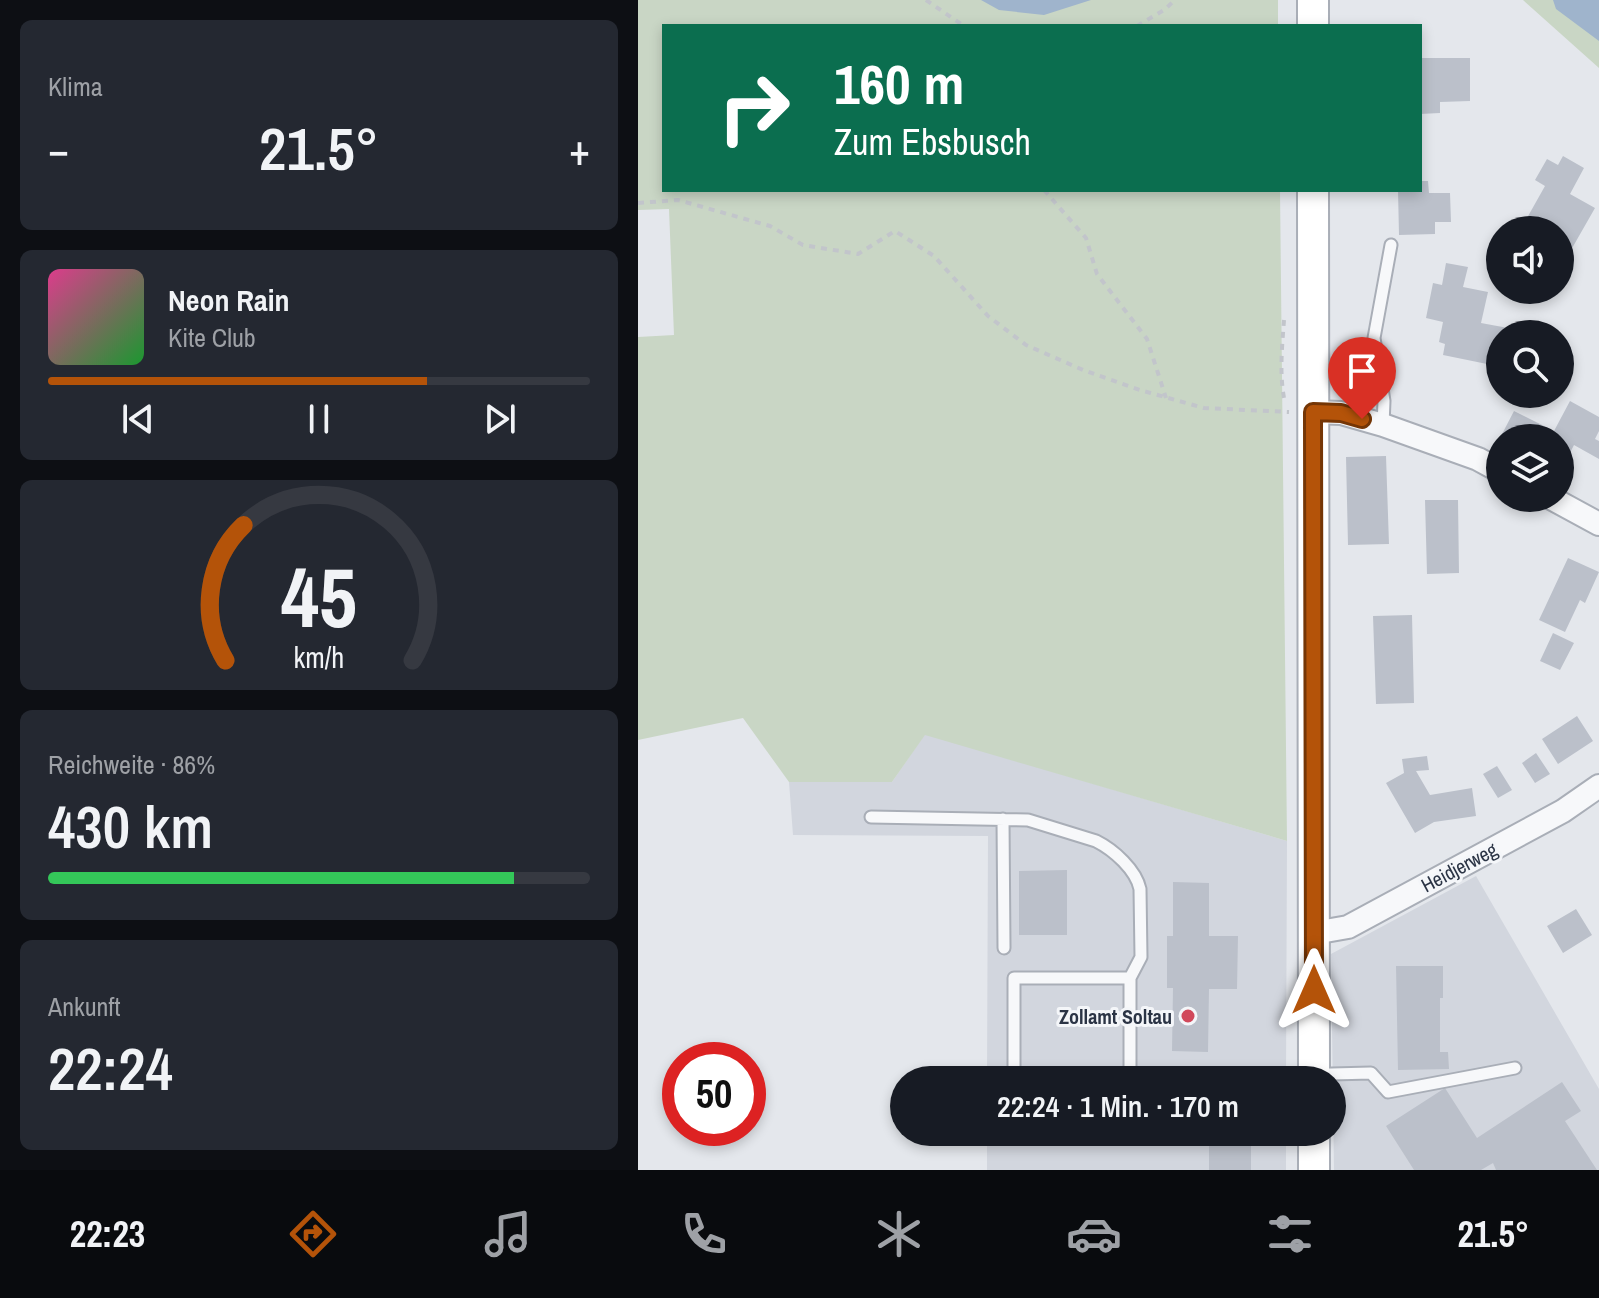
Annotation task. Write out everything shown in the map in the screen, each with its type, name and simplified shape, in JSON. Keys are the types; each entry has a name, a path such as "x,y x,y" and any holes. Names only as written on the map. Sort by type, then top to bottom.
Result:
{"main road":[{"path":"1313,0 1313,24"},
{"path":"1313,192 1300,412 1314,933 1314,1066"},
{"path":"1314,1146 1314,1170"}],"street":[{"path":"1300,412 1341,413 1383,425 1486,463"},
{"path":"1574,510 1599,524"},
{"name":"Heidjerweg","path":"1314,933 1348,927 1563,811 1599,786"}],"lane":[{"path":"1383,425 1384,401 1374,338 1391,245"},
{"path":"871,817 1028,820 1106,846 1133,873 1140,889 1141,957 1130,978 1130,1066"},
{"path":"1003,819 1004,948"},
{"path":"1014,1066 1014,978 1130,978"},
{"path":"1346,1075 1371,1073 1388,1092 1515,1068"}],"path":[{"path":"926,0 961,24"},
{"path":"1140,24 1175,0"},
{"path":"1046,192 1086,238 1097,274 1147,339 1166,398"},
{"path":"638,203 678,200 770,226 803,245 858,254 895,231 934,256 988,316 1026,345 1083,370 1204,408 1300,412"}],"shaded area":[{"path":"925,734 1287,841 1286,1066 987,1066 988,836 793,835 789,782 892,782"},
{"path":"1476,876 1599,1089 1599,1170 1334,1170 1334,1146 1346,1146 1346,1066 1333,1066 1331,954"},
{"path":"987,1146 1286,1146 1286,1170 987,1170"}],"green space":[{"path":"638,0 1278,0 1278,24 662,24 662,192 1280,192 1287,841 925,735 892,782 789,782 743,718 638,740 638,337 674,335 669,209 638,210"},
{"path":"1523,0 1599,0 1599,68"}],"water":[{"path":"981,0 1091,0 1044,15 999,10"},
{"path":"1553,0 1599,0 1599,41 1556,9"}],"building":[{"path":"1422,58 1470,58 1470,101 1440,102 1440,113 1422,114"},
{"path":"1563,156 1584,168 1570,194 1595,208 1574,245 1574,216 1528,216 1545,186 1535,180 1547,159 1558,165"},
{"path":"1422,181 1428,181 1429,193 1450,193 1451,222 1435,222 1435,234 1399,235 1398,192 1422,192"},
{"path":"1446,263 1468,267 1463,287 1486,292 1481,323 1486,324 1486,364 1443,355 1445,344 1439,342 1443,322 1426,318 1433,283 1442,285"},
{"path":"1574,403 1599,417 1599,431 1595,439 1599,441 1599,459 1574,445 1574,424 1558,424 1566,408 1574,408"},
{"path":"1514,411 1540,424 1507,424"},
{"path":"1386,456 1389,544 1348,545 1346,457"},
{"path":"1425,500 1458,500 1459,573 1427,574"},
{"path":"1568,558 1599,572 1585,603 1580,600 1565,632 1539,620"},
{"path":"1412,615 1414,703 1376,704 1373,616"},
{"path":"1553,633 1574,643 1560,670 1540,661"},
{"path":"1577,716 1593,741 1558,764 1542,739"},
{"path":"1536,753 1550,774 1535,783 1522,763"},
{"path":"1427,756 1429,770 1416,771 1430,795 1472,788 1476,816 1434,822 1415,833 1386,783 1404,773 1402,759"},
{"path":"1497,766 1512,790 1498,798 1483,774"},
{"path":"1067,870 1067,935 1019,935 1019,871"},
{"path":"1173,882 1209,883 1209,936 1238,936 1237,989 1209,989 1208,1052 1172,1051 1173,988 1167,988 1167,936 1173,936"},
{"path":"1576,909 1592,935 1563,953 1547,926"},
{"path":"1396,966 1443,966 1440,1052 1448,1052 1449,1069 1398,1070"},
{"path":"1562,1082 1581,1111 1565,1121 1597,1170 1496,1170 1493,1163 1481,1170 1414,1170 1386,1126 1445,1088 1477,1138"},
{"path":"1209,1146 1251,1146 1251,1170 1209,1170"}],"place":[{"name":"Zollamt Soltau","path":"1188,1016"}],"route":[{"path":"1314,990 1313,412 1341,413 1362,419"}]}
